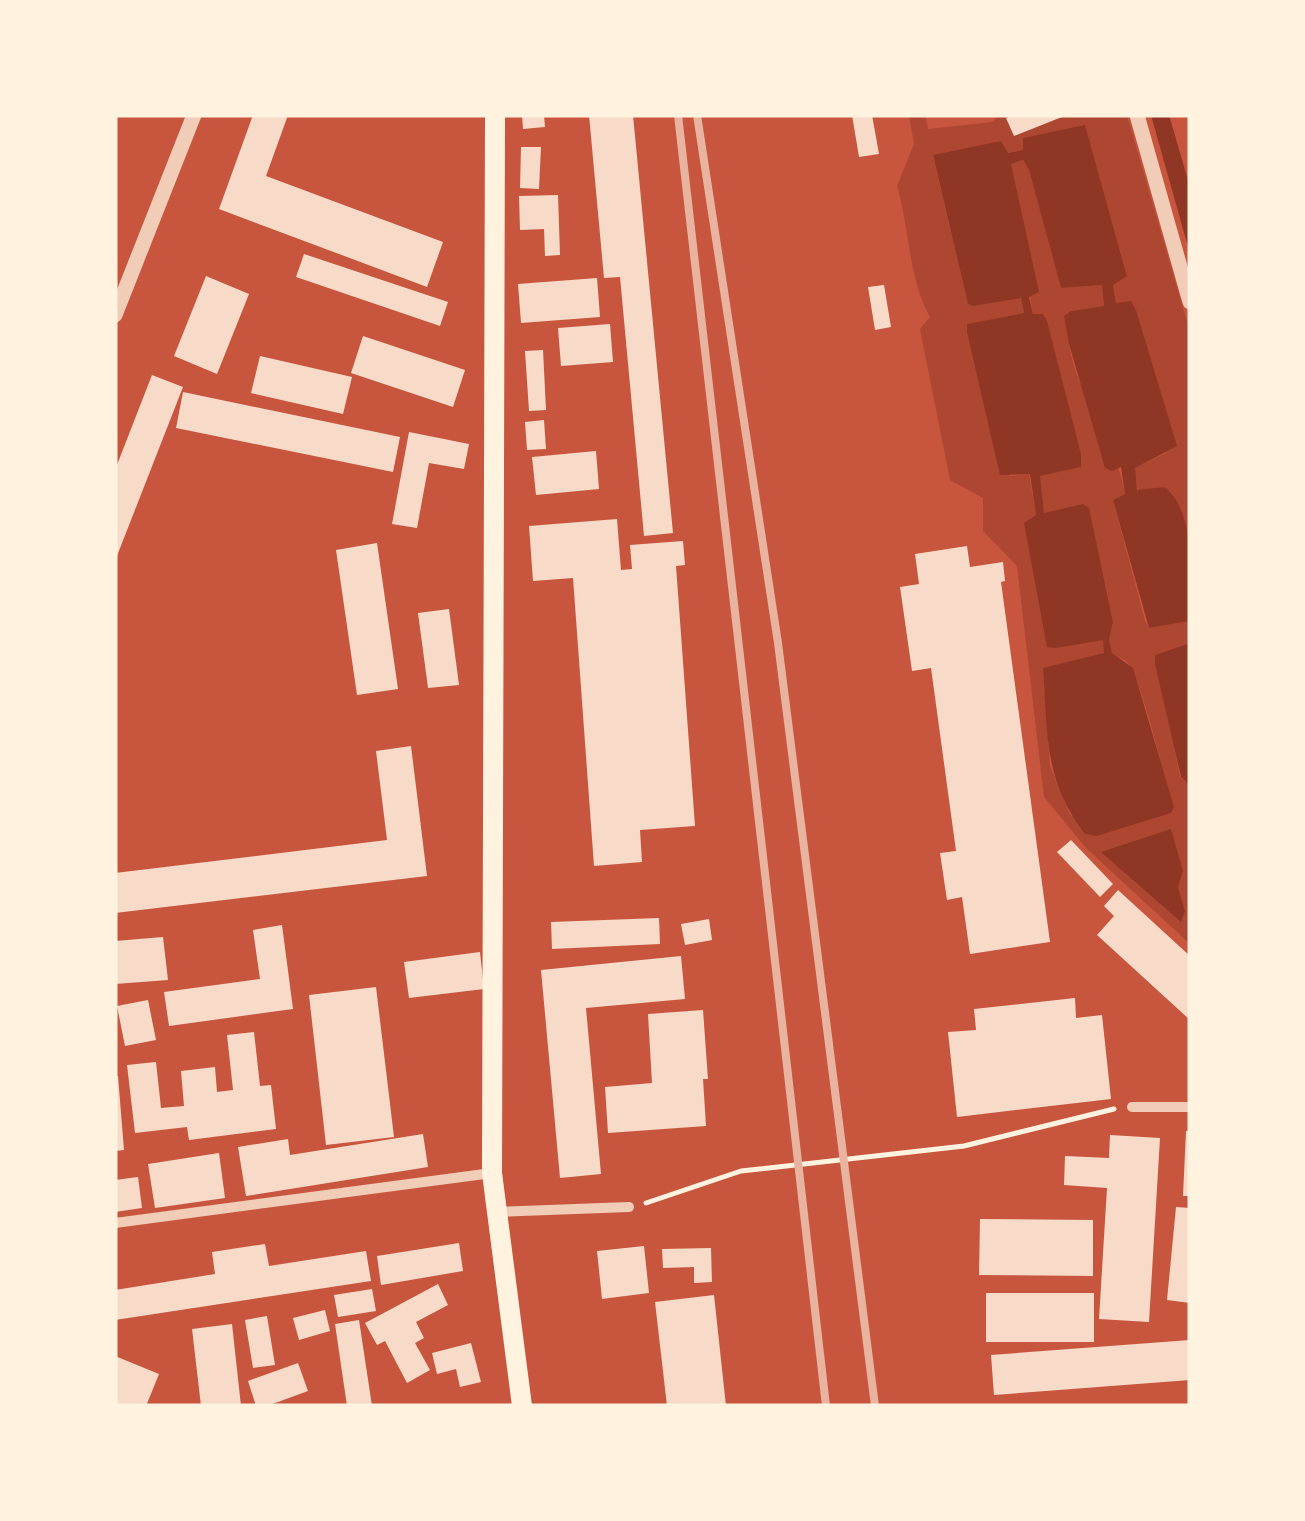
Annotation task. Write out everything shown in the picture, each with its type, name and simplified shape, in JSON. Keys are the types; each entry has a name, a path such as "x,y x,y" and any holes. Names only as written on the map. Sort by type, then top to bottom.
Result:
{"main road":[{"path":"495,115 492,1173 522,1406"}],"street":[{"path":"115,315 194,115"},
{"path":"1136,115 1190,302"},
{"path":"1132,1107 1190,1107"},
{"path":"115,1224 492,1173"},
{"path":"497,1212 629,1207"}],"path":[{"path":"672,1197 741,1171 964,1146 1091,1112"}],"shaded area":[{"path":"909,115 925,115 928,129 993,122 998,115 1127,115 1190,332 1190,543 1173,494 1164,487 1138,491 1134,468 1166,453 1116,303 1113,285 1127,275 1085,126 1024,138 1024,150 1007,153 970,149 933,156 968,304 1021,297 1024,313 967,324 1010,476 1029,474 1036,515 1031,518 1056,648 1103,639 1105,653 1043,669 1050,766 1070,814 1097,836 1171,813 1139,688 1126,661 1112,654 1109,640 1113,622 1105,583 1044,514 1039,476 1081,467 1081,454 1043,314 1033,315 1010,164 1023,160 1029,170 1061,288 1102,285 1104,306 1071,311 1069,339 1073,362 1121,474 1125,494 1113,500 1145,621 1149,628 1190,621 1190,643 1156,655 1180,777 1190,786 1190,944 1086,848 1044,797 1017,566 983,531 983,498 950,480 920,329 930,317 917,286 897,186 914,144","holes":["1102,852 1183,871 1178,887 1185,911"]},
{"path":"1151,115 1169,115 1190,187 1190,254"},
{"path":"1085,125 1127,276 1113,285 1116,303 1131,301 1136,310 1177,446 1135,468 1137,490 1165,487 1175,499 1187,531 1191,569 1190,621 1149,628 1113,500 1125,494 1121,467 1112,471 1105,468 1064,316 1071,311 1104,306 1102,285 1061,288 1029,170 1023,160 1011,164 1039,292 1029,297 1033,314 1043,314 1047,321 1081,454 1081,467 1040,476 1044,513 1083,504 1089,508 1113,622 1109,640 1112,653 1133,668 1174,807 1171,813 1097,836 1085,834 1061,794 1047,735 1043,668 1104,653 1103,640 1047,647 1024,523 1036,515 1030,474 1000,475 967,332 967,324 1024,313 1021,298 968,304 933,155 1001,141 1008,153 1023,150 1023,138"},
{"path":"1190,643 1190,786 1181,777 1155,655"},
{"path":"1171,829 1183,871 1178,887 1185,911 1181,922 1101,852"}],"building":[{"path":"253,115 288,115 266,176 443,242 427,287 219,209"},
{"path":"522,115 544,115 545,127 523,129"},
{"path":"589,115 633,115 673,533 644,536 620,277 604,278"},
{"path":"852,115 872,115 879,154 859,157"},
{"path":"1067,115 1014,136 1006,118"},
{"path":"521,147 541,147 539,189 520,188"},
{"path":"558,195 560,255 545,256 544,229 520,230 519,196"},
{"path":"304,254 448,302 440,326 296,277"},
{"path":"206,276 249,294 217,374 174,356"},
{"path":"597,278 600,317 521,323 518,284"},
{"path":"884,285 891,327 875,330 868,287"},
{"path":"610,324 613,362 561,366 558,328"},
{"path":"363,336 465,370 453,407 351,373"},
{"path":"543,350 546,410 529,411 525,351"},
{"path":"260,356 352,377 343,414 251,393"},
{"path":"152,375 183,387 115,561 115,470"},
{"path":"183,392 400,437 393,472 176,428"},
{"path":"544,420 546,449 527,450 525,422"},
{"path":"409,432 469,444 464,469 429,463 417,528 392,524"},
{"path":"596,451 599,489 536,495 532,457"},
{"path":"617,519 621,570 632,569 630,545 683,541 685,565 676,566 695,826 640,830 642,862 594,866 573,578 533,581 529,526"},
{"path":"377,543 398,689 357,695 336,550"},
{"path":"967,546 970,567 1003,562 1005,581 1001,582 1050,942 970,954 962,897 947,900 940,853 956,851 931,668 912,671 900,587 919,584 915,554"},
{"path":"449,609 459,685 428,688 418,613"},
{"path":"411,746 427,876 115,913 115,873 387,840 376,751"},
{"path":"1071,840 1113,884 1100,897 1057,852"},
{"path":"1118,890 1190,956 1190,1020 1097,935 1114,916 1104,906"},
{"path":"659,918 660,944 552,949 551,922"},
{"path":"709,919 712,940 685,945 681,924"},
{"path":"282,925 293,1009 169,1026 164,992 260,979 253,930"},
{"path":"163,937 168,980 115,984 115,941"},
{"path":"480,952 484,989 409,998 404,962"},
{"path":"681,956 685,999 586,1008 601,1174 560,1178 541,970"},
{"path":"376,987 394,1137 326,1145 309,995"},
{"path":"1075,998 1076,1018 1102,1015 1111,1099 957,1117 948,1032 976,1030 974,1009"},
{"path":"148,1000 156,1040 125,1046 117,1006"},
{"path":"703,1010 708,1079 703,1079 706,1126 608,1133 605,1087 652,1083 648,1014"},
{"path":"254,1032 260,1086 271,1085 276,1129 189,1140 187,1127 135,1133 127,1065 156,1062 161,1108 184,1106 181,1071 215,1067 217,1092 233,1090 227,1035"},
{"path":"115,1076 124,1150 115,1151"},
{"path":"1186,1131 1190,1131 1190,1196 1183,1196"},
{"path":"423,1134 428,1167 246,1196 238,1147 288,1139 290,1155"},
{"path":"1110,1135 1160,1138 1149,1322 1099,1319 1107,1188 1064,1185 1065,1156 1109,1158"},
{"path":"219,1153 225,1198 155,1208 148,1164"},
{"path":"138,1177 142,1208 115,1212 115,1180"},
{"path":"1176,1207 1190,1208 1190,1303 1167,1300"},
{"path":"980,1219 1093,1220 1093,1276 979,1275"},
{"path":"459,1243 463,1271 381,1285 377,1256"},
{"path":"265,1244 269,1266 366,1251 371,1281 115,1320 115,1290 215,1274 212,1252"},
{"path":"644,1246 649,1293 602,1299 597,1251"},
{"path":"711,1248 712,1282 694,1283 694,1267 663,1268 662,1249"},
{"path":"438,1284 448,1305 416,1322 424,1338 415,1343 430,1370 407,1383 385,1341 377,1345 365,1323"},
{"path":"372,1289 376,1311 338,1317 334,1295"},
{"path":"986,1293 1094,1293 1094,1342 986,1342"},
{"path":"714,1295 726,1406 667,1406 655,1302"},
{"path":"325,1310 330,1331 299,1340 293,1318"},
{"path":"267,1316 275,1365 253,1368 245,1320"},
{"path":"359,1320 372,1406 347,1406 335,1324"},
{"path":"232,1324 241,1406 201,1406 192,1329"},
{"path":"1190,1340 1190,1380 994,1395 991,1355"},
{"path":"471,1343 481,1382 460,1387 456,1369 437,1374 432,1353"},
{"path":"115,1356 159,1374 146,1406 115,1406"},
{"path":"298,1363 308,1391 267,1406 256,1406 248,1381"}],"railway":[{"path":"678,115 826,1406"},
{"path":"697,115 778,643 875,1406"}]}
